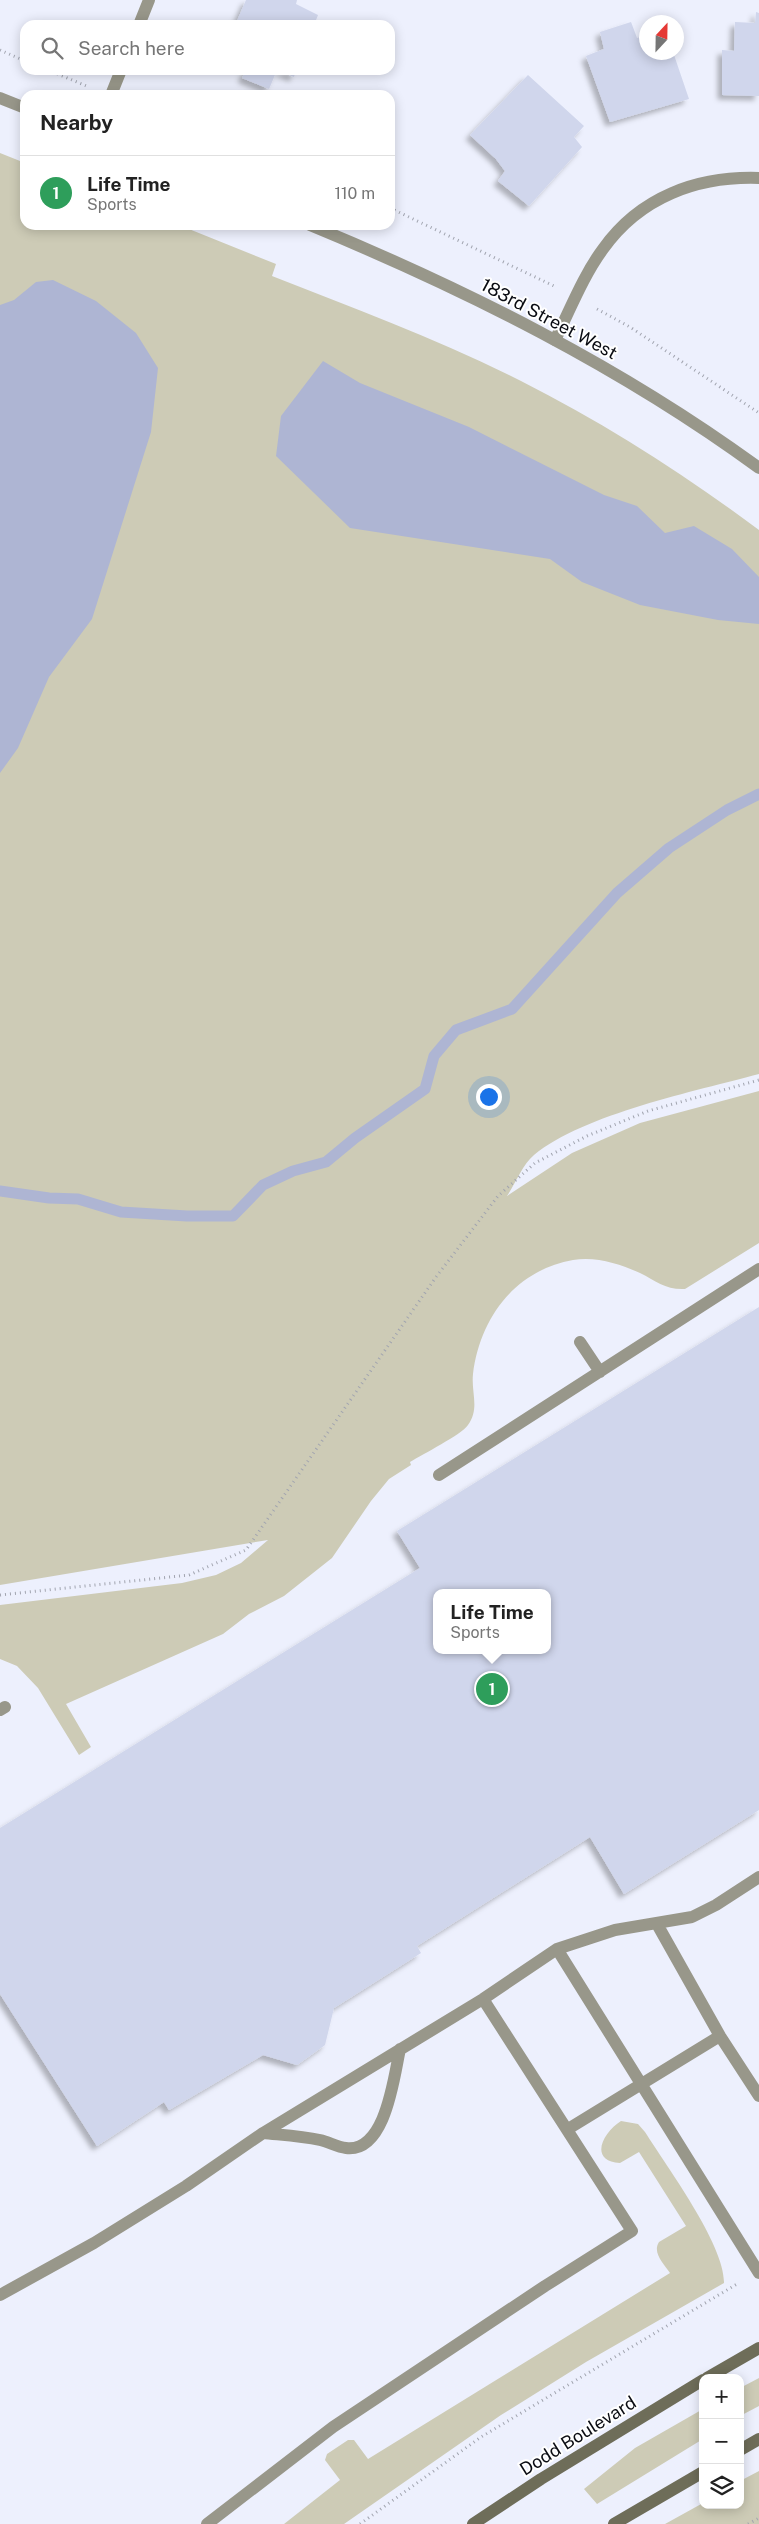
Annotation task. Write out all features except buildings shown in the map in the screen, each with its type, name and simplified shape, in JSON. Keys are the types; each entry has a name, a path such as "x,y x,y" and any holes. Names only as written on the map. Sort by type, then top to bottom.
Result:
{"main road":[{"path":"714,2374 759,2348"},
{"name":"Dodd Boulevard","path":"473,2524 541,2479 699,2382"},
{"path":"744,2448 759,2439"},
{"path":"614,2524 699,2474"}],"street":[{"path":"141,20 149,0"},
{"path":"113,90 119,75"},
{"path":"0,98 20,106"},
{"path":"555,340 603,249 638,212 678,189 697,183 719,179 759,178"},
{"name":"183rd Street West","path":"322,230 411,267 555,340 647,394 759,468"},
{"path":"439,1475 759,1269"},
{"path":"580,1342 600,1372"},
{"path":"0,2295 94,2243 144,2212 263,2133 483,1998 558,1949 615,1930 692,1917 716,1905 759,1877"},
{"path":"657,1924 720,2036 759,2096"},
{"path":"558,1949 758,2272"},
{"path":"207,2524 333,2427 545,2286 632,2231 483,1998"},
{"path":"568,2129 720,2036"},
{"path":"263,2133 310,2138 346,2148 365,2144 377,2131 382,2118 392,2086 400,2049"}],"path":[{"path":"0,50 20,59"},
{"path":"60,75 91,88"},
{"path":"0,1595 189,1575 246,1550 436,1277 498,1196 535,1163 587,1136 648,1111 759,1080"},
{"path":"360,2524 481,2437 758,2272"},
{"path":"748,2524 759,2518"}],"shaded area":[{"path":"0,153 20,161 20,230 191,230 276,264 272,276 429,338 521,381 583,414 643,450 759,530 759,1074 673,1096 581,1127 555,1140 534,1155 507,1196 572,1153 640,1123 759,1091 759,1243 685,1289 672,1288 616,1264 590,1259 573,1260 553,1265 534,1274 518,1285 504,1299 493,1316 477,1353 473,1374 474,1413 468,1425 450,1439 410,1462 411,1465 389,1479 371,1501 332,1558 284,1596 249,1614 223,1634 66,1704 91,1747 79,1755 38,1688 17,1666 0,1659 0,1605 182,1583 216,1575 241,1563 268,1540 0,1585"},
{"path":"621,2121 638,2124 680,2185 715,2248 722,2267 724,2283 586,2362 501,2415 344,2524 284,2524 340,2480 325,2460 327,2454 348,2440 354,2440 368,2459 670,2273 658,2254 657,2246 659,2242 686,2226 639,2152 620,2163 610,2161 604,2157 602,2145 604,2139 614,2126"},
{"path":"759,2378 759,2406 744,2414 744,2386"},
{"path":"699,2411 699,2441 597,2504 584,2489 635,2448"},
{"path":"759,2471 759,2524 665,2524 699,2505 699,2509 744,2509 744,2479"}],"water":[{"path":"53,280 96,301 136,333 158,368 151,432 92,619 49,677 18,748 0,773 0,305 14,300 36,282"},
{"path":"323,361 360,383 469,427 604,495 637,506 665,533 694,526 732,549 759,577 759,624 718,620 640,605 582,582 550,559 350,528 276,456 281,416"}],"waterway":[{"path":"0,1191 49,1198 78,1199 121,1212 187,1216 233,1216 263,1185 293,1171 326,1162 355,1138 425,1089 434,1056 456,1030 512,1009 617,893 669,848 727,810 759,794"}],"place":[{"name":"Life Time","path":"492,1689"}]}
